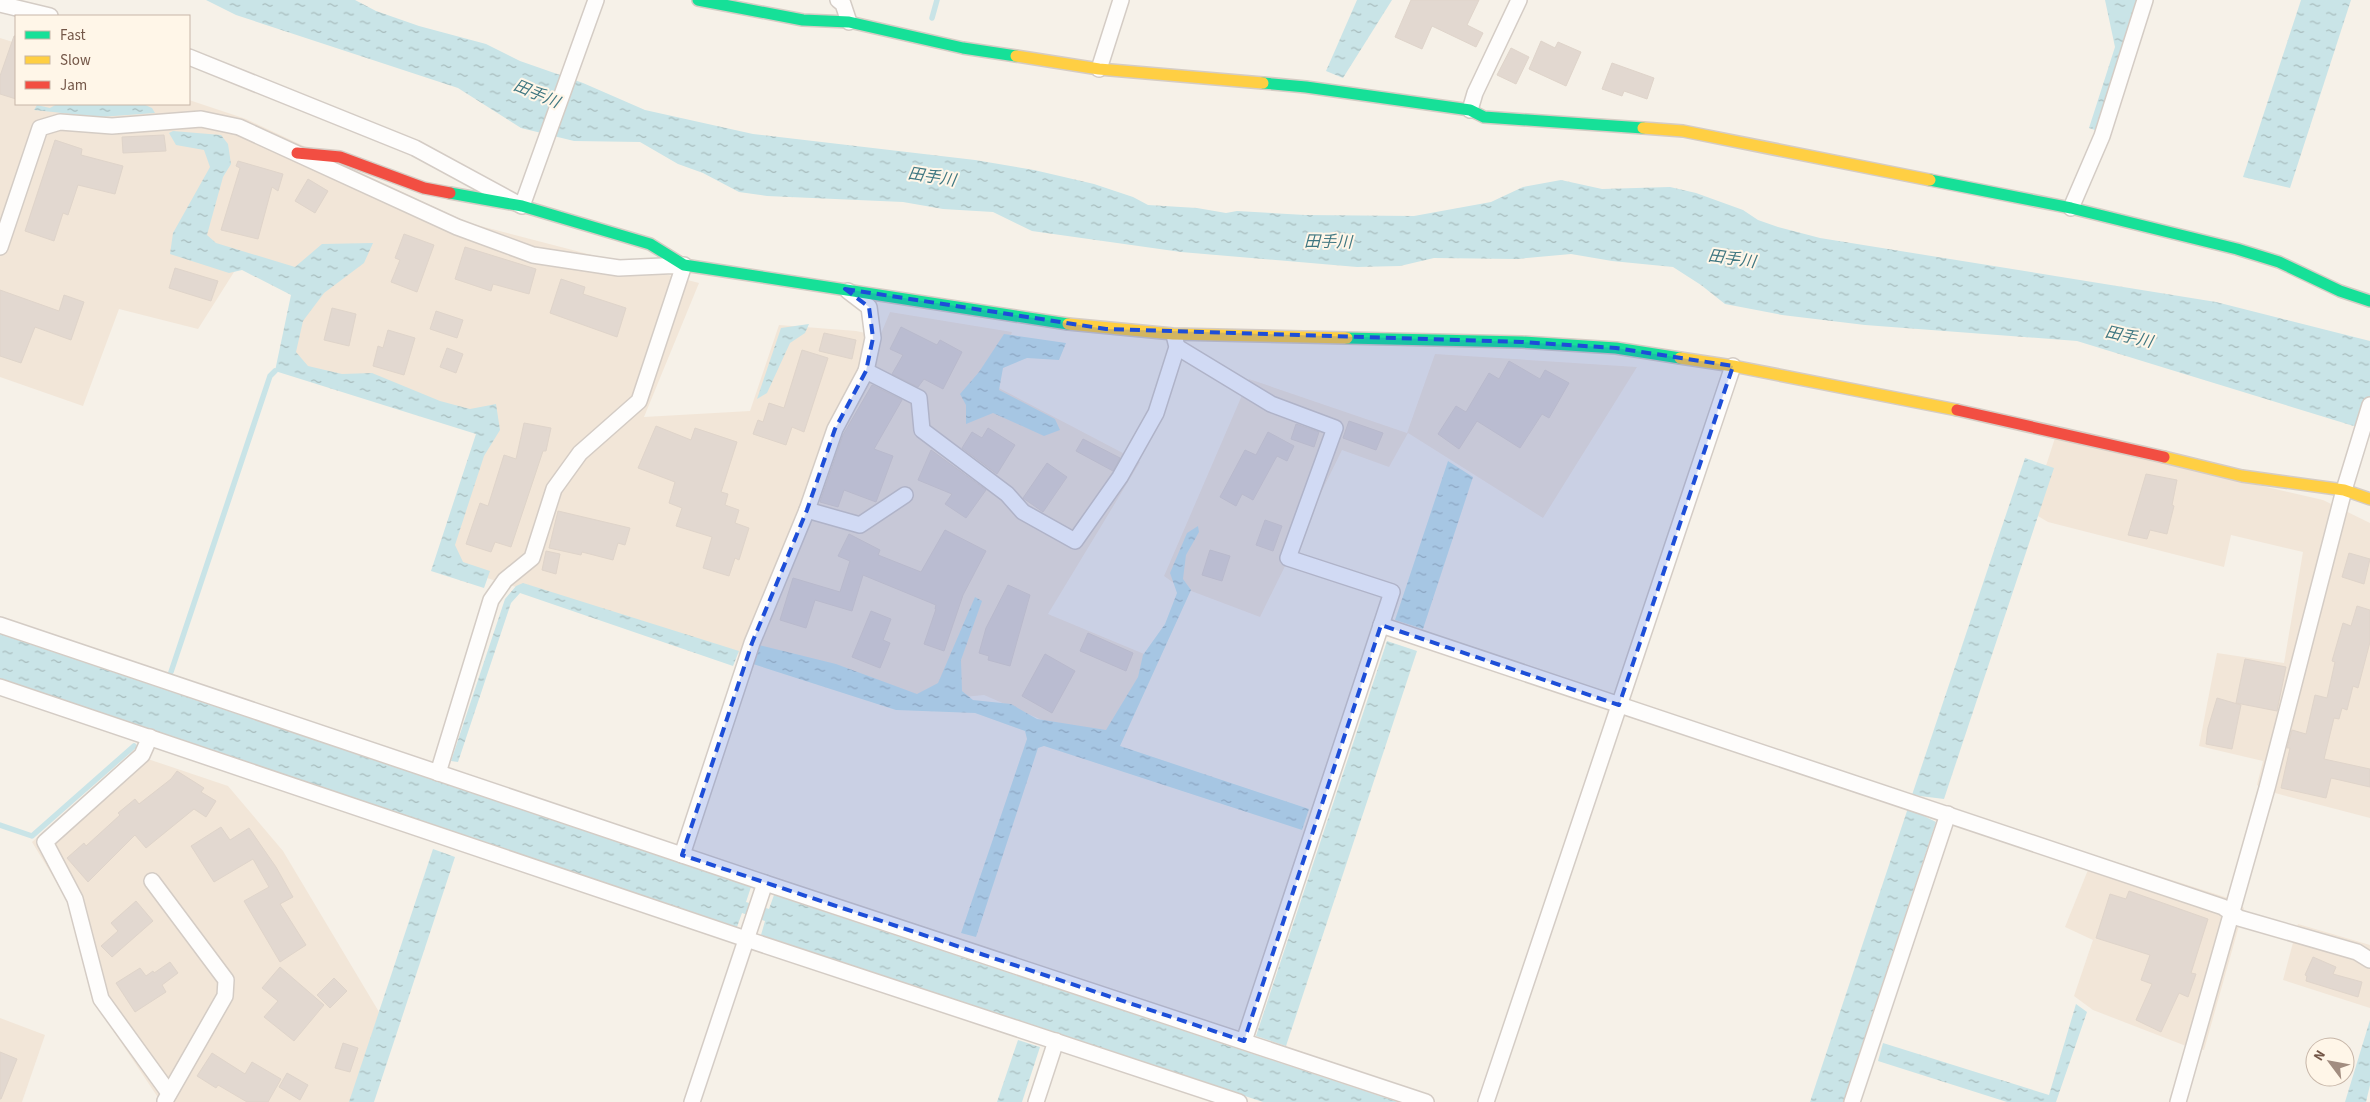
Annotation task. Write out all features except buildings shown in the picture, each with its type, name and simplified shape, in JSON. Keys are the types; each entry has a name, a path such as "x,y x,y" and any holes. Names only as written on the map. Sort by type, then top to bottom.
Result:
{"street":[{"path":"522,206 596,0"},
{"path":"698,0 803,20 850,22 962,48 1099,69 1323,89 1470,110 1484,118 1683,131 2071,208 2237,249 2280,262 2340,291 2370,301"},
{"path":"838,0 843,4 850,22"},
{"path":"1099,69 1121,0"},
{"path":"1470,110 1475,93 1519,0"},
{"path":"2071,208 2102,136 2146,0"},
{"path":"0,4 46,15"},
{"path":"190,57 415,148 522,206"},
{"path":"0,247 40,128 60,122 112,126 201,119 239,127 457,227 533,255 619,268 684,265 846,289 1005,316 1175,340 1522,342 1616,348 1733,366 2011,421 2242,476 2302,483 2345,485 2370,499"},
{"path":"297,153 340,157 424,188 522,206 650,244 684,265"},
{"path":"438,773 491,600 505,580 532,558 554,489 580,453 639,401 684,265"},
{"path":"682,855 752,643 807,510 835,429 866,370 874,338 869,308 846,289"},
{"path":"866,370 919,398 922,430 1006,494 1023,512 1075,541 1120,477 1156,412 1175,340"},
{"path":"1175,340 1271,404 1335,428 1288,558 1392,592 1244,1041"},
{"path":"1486,1102 1733,366"},
{"path":"2178,1102 2233,913 2345,485 2370,405"},
{"path":"807,510 860,525 905,495"},
{"path":"0,625 764,883 1426,1102"},
{"path":"1380,625 2224,907 2239,918 2358,952 2370,960"},
{"path":"0,687 746,939 1239,1102"},
{"path":"150,737 142,755 45,842 75,899 100,999 167,1098 225,996 226,980 152,881"},
{"path":"1852,1102 1948,814"},
{"path":"692,1102 764,883"},
{"path":"1036,1102 1056,1041"}],"highlighted area":[{"path":"845,289 1106,329 1522,342 1616,348 1733,366 1619,705 1381,625 1244,1041 682,855 752,643 807,510 835,429 866,371 873,338 869,307"}],"shaded area":[{"path":"0,38 15,43 15,105 190,105 190,100 246,119 469,223 699,283 644,417 750,411 779,325 856,331 880,336 890,312 1012,332 995,386 1140,462 1048,614 1149,656 1107,748 984,695 906,703 765,649 732,655 446,565 484,428 293,363 302,290 241,261 198,329 119,309 83,406 0,377"},
{"path":"1435,354 1637,367 1543,518 1408,433 1389,467 1342,450 1260,617 1178,586 1164,576 1249,379 1407,433"},
{"path":"2055,438 2323,500 2370,523 2370,818 2275,793 2257,785 2263,761 2199,746 2217,653 2284,663 2303,552 2231,535 2224,567 2048,522 2031,512"},
{"path":"133,754 228,786 283,851 385,1022 357,1102 167,1102 157,1096 92,999 66,898 32,842"},
{"path":"2094,855 2228,898 2244,908 2204,1050 2186,1046 2093,1010 2074,996 2093,940 2065,927"},
{"path":"2298,924 2370,945 2370,1008 2283,980"},
{"path":"0,1018 45,1035 22,1102 0,1102"}],"water":[{"name":"田手川","path":"206,0 355,0 376,11 419,26 486,44 520,61 583,83 645,110 753,134 975,160 1034,170 1094,184 1133,197 1148,205 1197,208 1226,213 1237,211 1305,215 1414,216 1491,202 1523,187 1561,180 1602,189 1670,187 1696,193 1743,210 1758,220 1778,227 1820,238 2216,302 2370,341 2370,431 2077,341 1865,325 1782,315 1725,304 1701,285 1673,267 1612,261 1571,254 1517,259 1434,258 1400,266 1357,267 1181,252 1032,231 993,212 943,209 903,202 767,196 739,192 703,173 678,164 640,142 574,141 521,128 458,88 236,15"},
{"path":"1357,0 1392,0 1343,78 1326,71"},
{"path":"2105,0 2137,0 2095,130 2089,128 2115,47"},
{"path":"2301,0 2351,0 2290,188 2243,177"},
{"path":"37,105 50,108 55,105 145,105 152,108 155,113 100,117 34,110"},
{"path":"173,131 221,135 228,144 231,164 223,177 207,235 216,243 295,267 322,244 373,243 364,263 324,293 303,321 296,352 308,366 342,374 372,373 440,401 470,409 496,404 500,430 484,456 455,545 463,562 490,571 484,588 431,571 476,434 275,371 291,295 242,270 229,273 170,254 173,233 210,167 204,150 176,145 169,133"},
{"path":"809,324 805,333 790,343 767,393 757,399 781,328"},
{"path":"1004,334 1066,343 1059,360 1027,358 1003,368 999,390 1055,419 1060,430 1044,436 993,413 966,424 966,405 960,394 979,372"},
{"path":"2025,458 2054,468 1944,799 1912,795"},
{"path":"1448,461 1473,477 1423,629 1395,620"},
{"path":"1198,526 1199,532 1186,555 1183,579 1191,590 1120,746 1309,809 1302,830 1044,746 1038,748 976,937 961,933 1027,739 1025,731 975,713 896,710 753,664 759,645 836,664 917,694 938,683 975,597 982,601 961,660 962,691 973,700 1011,704 1037,719 1106,730 1138,677 1143,655 1165,624 1177,593 1170,573 1187,533"},
{"path":"523,583 739,651 733,666 520,593 511,603 458,762 451,761 505,599 516,586"},
{"path":"0,634 751,887 746,902 769,909 774,895 1398,1102 1263,1102 761,935 765,921 742,913 737,927 0,679"},
{"path":"1387,641 1417,651 1286,1046 1256,1036"},
{"path":"1908,808 1936,822 1843,1102 1810,1102"},
{"path":"433,849 455,857 374,1102 349,1102"},
{"path":"2076,1004 2087,1012 2056,1102 2007,1102 1878,1061 1883,1043 2049,1095"},
{"path":"2370,1020 2370,1085 2366,1102 2345,1102 2350,1087 2355,1087 2355,1069"},
{"path":"1018,1040 1040,1047 1022,1102 997,1102"}],"waterway":[{"path":"932,18 937,0"},
{"path":"171,672 270,376 275,371"},
{"path":"0,825 32,836 134,746"}],"traffic: fast":[{"path":"698,0 803,20 849,22 963,48 1016,56"},
{"path":"1263,83 1306,87 1470,110 1484,117 1643,128"},
{"path":"1930,180 2071,208 2237,249 2279,262 2340,291 2370,301"},
{"path":"450,193 522,206 650,244 684,265 1068,324"},
{"path":"1347,338 1522,342 1616,348 1680,358"}],"traffic: slow":[{"path":"1016,56 1099,69 1263,83"},
{"path":"1643,128 1683,131 1930,180"},
{"path":"1068,324 1173,334 1347,338"},
{"path":"1680,358 1733,366 1957,410"},
{"path":"2164,457 2242,476 2344,490 2370,499"}],"traffic: jam":[{"path":"297,153 340,157 424,188 450,193"},
{"path":"1957,410 2164,457"}]}
